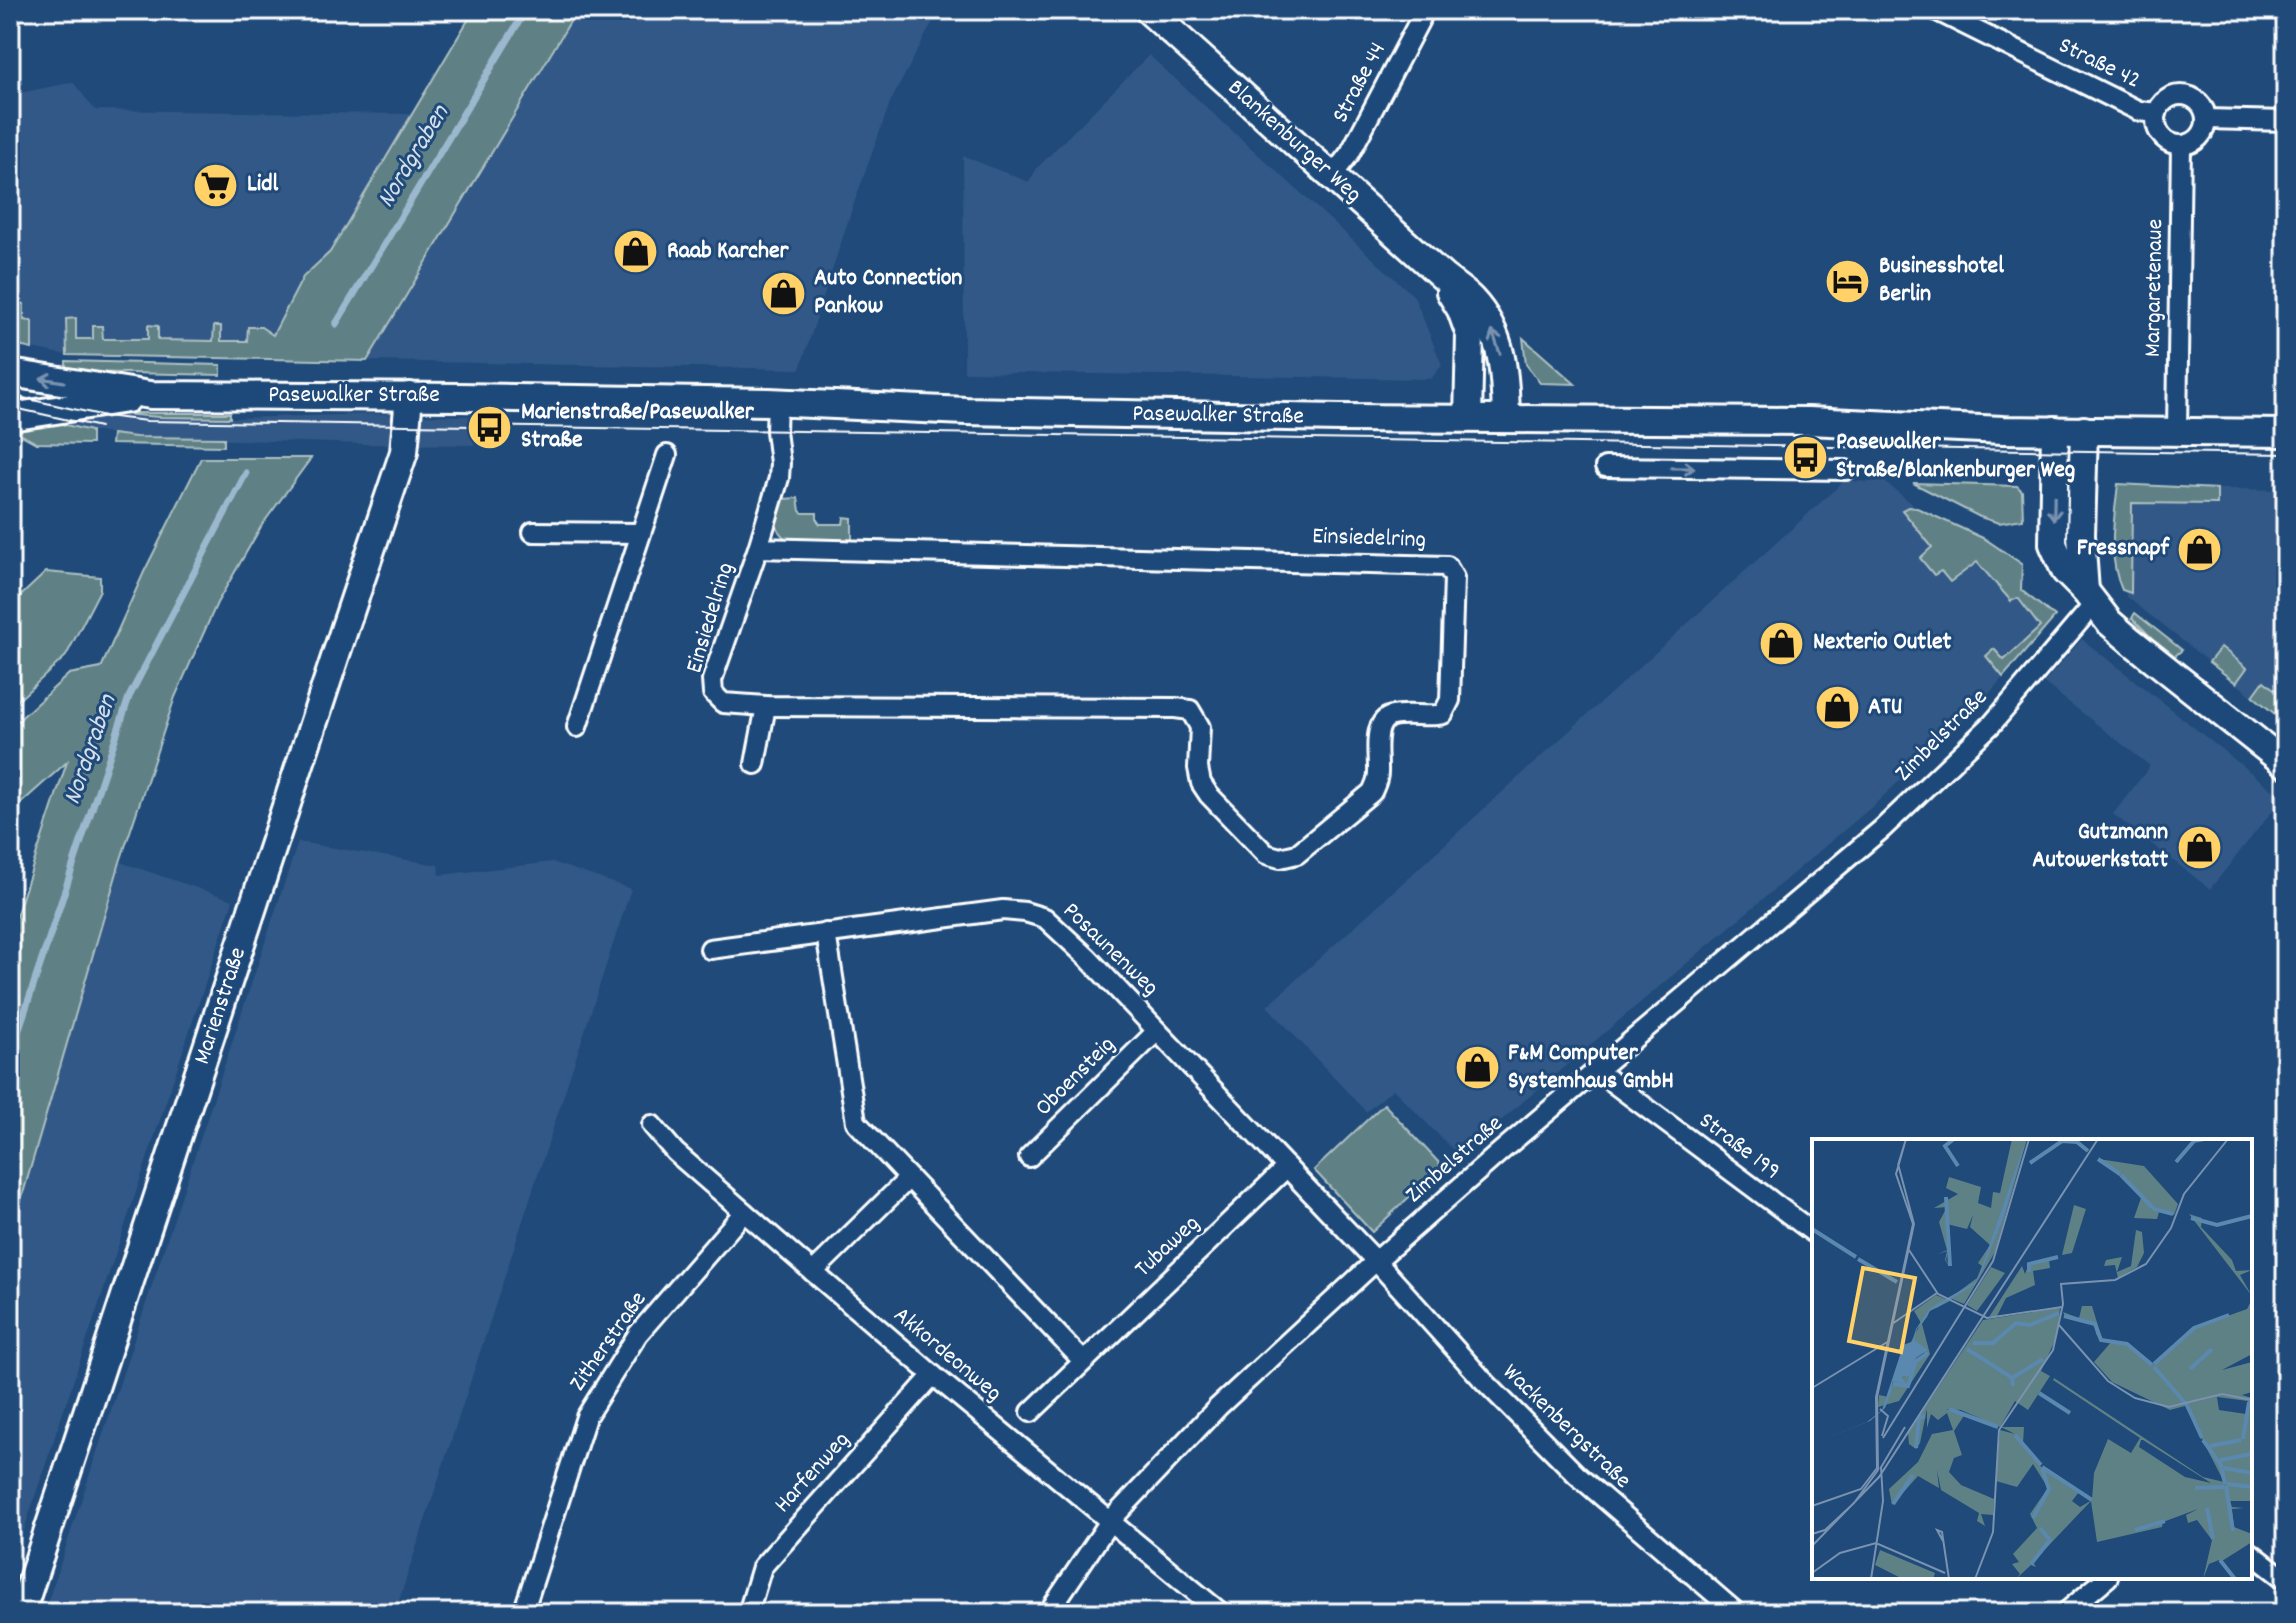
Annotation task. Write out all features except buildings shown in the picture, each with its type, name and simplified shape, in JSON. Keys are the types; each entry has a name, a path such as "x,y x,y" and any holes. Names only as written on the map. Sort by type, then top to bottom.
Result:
{"main road":[{"name":"Blankenburger Weg","path":"1148,10 1470,298 1490,325 1504,368 1506,419"},
{"name":"Blankenburger Weg","path":"1441,275 1461,310 1470,335 1468,418"},
{"name":"Pasewalker Straße","path":"10,373 150,395 777,402 966,411 1808,421 2055,430 2286,433"},
{"name":"Pasewalker Straße","path":"10,417 150,395"},
{"name":"Marienstraße","path":"21,1613 399,470 407,435 409,396"},
{"path":"2055,430 2053,544 2065,571 2109,622 2286,764"},
{"path":"2084,430 2081,535 2090,597"}],"street":[{"name":"Straße 44","path":"1332,176 1350,153 1425,10"},
{"name":"Straße 42","path":"1935,10 2139,111 2157,113"},
{"path":"2180,95 2201,104 2206,119 2202,134 2196,140 2181,145 2161,135 2156,120 2165,100 2180,95"},
{"path":"2206,119 2286,121"},
{"name":"Margaretenaue","path":"2177,431 2181,145"},
{"name":"Einsiedelring","path":"758,548 1447,566 1454,578 1450,700 1443,714 1385,719 1378,732 1378,777 1372,792 1297,854 1280,858 1266,854 1201,783 1198,768 1200,727 1190,710 723,703 713,693 712,680 779,478 777,402"},
{"path":"577,727 667,455"},
{"path":"1605,467 1846,470"},
{"path":"533,532 640,533"},
{"name":"Zimbelstraße","path":"1048,1613 1110,1521 1218,1407 1376,1261 1882,829 1992,724 2090,597"},
{"path":"755,764 766,706"},
{"name":"Posaunenweg","path":"710,949 1003,910 1045,918 1087,957 1376,1261"},
{"path":"826,933 856,1122 1083,1361"},
{"name":"Oboensteig","path":"1029,1157 1157,1031"},
{"name":"Straße 199","path":"1597,1071 1812,1232"},
{"name":"Akkordeonweg","path":"652,1125 675,1152 933,1375 1221,1613"},
{"name":"Tubaweg","path":"1031,1412 1287,1167"},
{"path":"813,1272 909,1178"},
{"name":"Zitherstraße","path":"523,1613 586,1417 638,1334 744,1212"},
{"name":"Wackenbergstraße","path":"1376,1261 1483,1380 1577,1475 1737,1613"},
{"name":"Harfenweg","path":"748,1613 762,1567 933,1375"},
{"path":"2252,1554 2286,1580"},
{"path":"2065,1613 2106,1579"}],"shaded area":[{"path":"577,10 939,10 890,103 800,369 367,361"},
{"path":"1149,55 1414,296 1442,365 1431,379 964,372 963,156 1029,182 1037,168"},
{"path":"73,82 95,110 413,114 330,252 303,277 276,360 67,355 10,344 10,95"},
{"path":"114,413 233,418 372,414 475,416 474,445 136,437 45,420"},
{"path":"1844,481 1885,482 2055,617 1975,710 1874,805 1459,1156 1393,1089 1366,1112 1267,1006"},
{"path":"2119,487 2286,490 2286,711 2280,718 2127,597 2120,582"},
{"path":"2082,639 2283,798 2210,889 2113,814 2150,766 2044,683"},
{"path":"298,842 439,865 440,875 552,862 631,889 395,1613 44,1613"},
{"path":"120,862 233,900 10,1572 10,1198"}],"green space":[{"path":"474,10 577,10 367,361 67,355 66,319 76,318 76,339 93,339 93,326 102,326 103,339 148,339 148,325 158,326 158,340 213,341 214,326 221,326 221,341 247,341 248,327 261,327 273,335 303,277 330,252"},
{"path":"10,296 13,303 24,304 24,320 32,321 32,349 10,344"},
{"path":"1523,338 1575,384 1540,383 1526,364"},
{"path":"66,361 221,365 221,375 80,372 66,370"},
{"path":"230,413 230,418 123,414"},
{"path":"45,420 91,431 91,444 36,443 16,432 16,426"},
{"path":"112,434 224,438 224,446 111,444"},
{"path":"201,458 311,458 262,525 217,603 175,697 120,862 10,1238 10,935 67,762 10,813 10,728 69,674 101,668 144,572"},
{"path":"1913,483 2017,486 2022,491 2023,519 1999,523 1980,517"},
{"path":"2118,484 2217,489 2217,504 2132,503 2131,593 2122,590 2114,564"},
{"path":"798,498 800,511 817,513 820,524 843,524 844,517 852,518 852,542 789,541 783,537 776,522 780,505 783,499"},
{"path":"1917,508 1985,539 2022,564 2021,590 2055,617 2003,677 1986,656 1994,649 2004,660 2040,627 2018,598 2011,601 1977,562 1950,582 1941,571 1934,575 1920,558 1932,547 1902,510"},
{"path":"46,572 100,577 100,590 66,656 10,708 10,606"},
{"path":"2135,613 2182,650 2175,656 2152,638 2132,618"},
{"path":"2221,647 2247,668 2236,683 2209,662"},
{"path":"2264,681 2284,697 2286,695 2286,711 2280,718 2253,696"},
{"path":"1384,1104 1442,1166 1372,1232 1314,1170"}],"waterway":[{"name":"Nordgraben","path":"336,324 526,10"},
{"name":"Nordgraben","path":"10,1056 129,697 246,473"}],"tram line":[{"path":"10,395 105,416 147,421 2286,454"},
{"path":"10,407 100,427"}],"place":[{"name":"Lidl","path":"216,185"},
{"name":"Raab Karcher","path":"636,252"},
{"name":"Businesshotel Berlin","path":"1848,281"},
{"name":"Auto Connection Pankow","path":"783,293"},
{"name":"Marienstraße/Pasewalker Straße","path":"490,427"},
{"name":"Pasewalker Straße/Blankenburger Weg","path":"1805,457"},
{"name":"Fressnapf","path":"2200,549"},
{"name":"Nexterio Outlet","path":"1782,643"},
{"name":"ATU","path":"1837,708"},
{"name":"Gutzmann Autowerkstatt","path":"2199,847"},
{"name":"F&M Computer Systemhaus GmbH","path":"1477,1068"}]}
